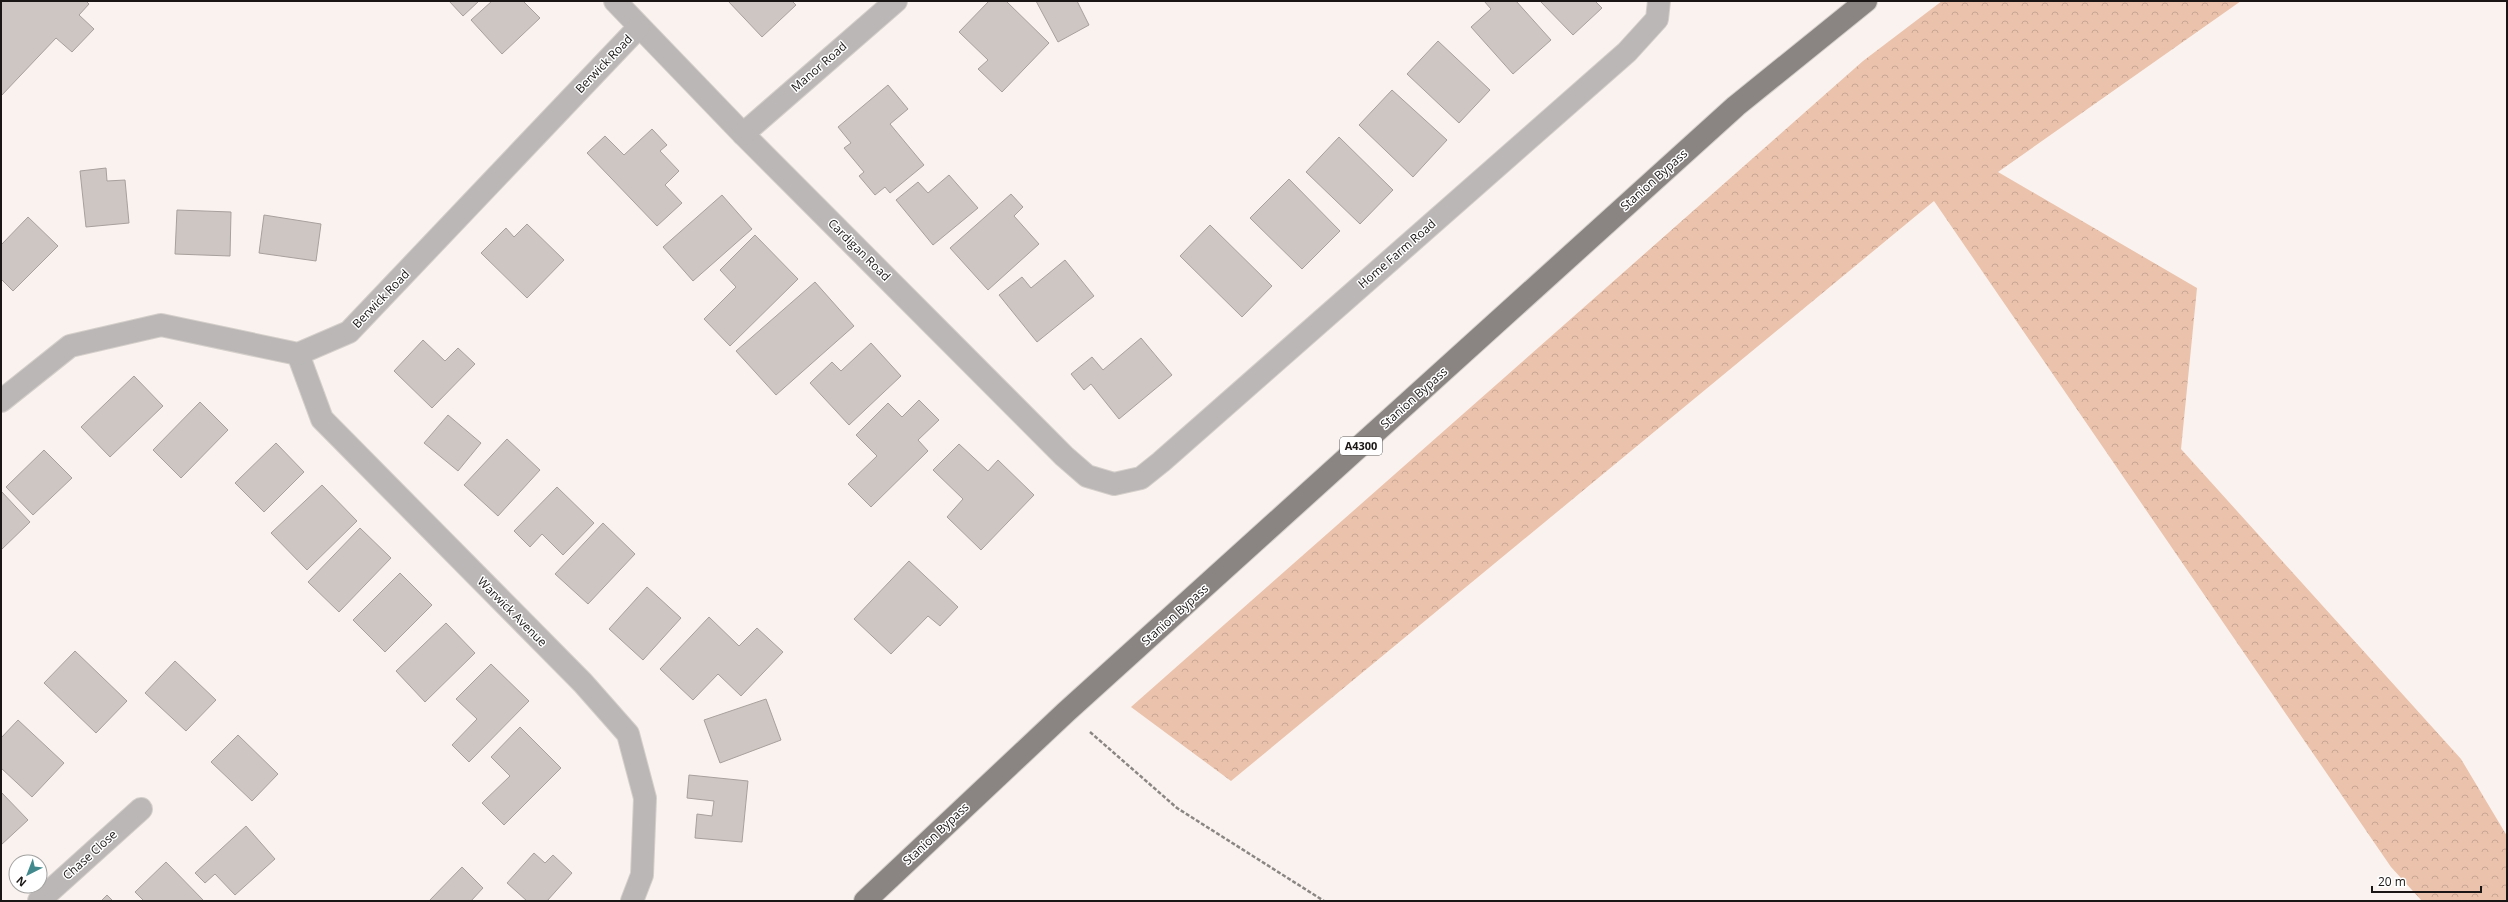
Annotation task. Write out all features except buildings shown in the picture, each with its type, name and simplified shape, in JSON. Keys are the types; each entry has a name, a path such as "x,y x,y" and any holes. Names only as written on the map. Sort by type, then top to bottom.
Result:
{"main road":[{"name":"Stanion Bypass","path":"865,901 1066,712 1736,106 1866,1"}],"street":[{"name":"Cardigan Road","path":"615,1 743,134 1064,456 1087,476 1114,484"},
{"name":"Manor Road","path":"743,134 896,1"},
{"name":"Home Farm Road","path":"1114,484 1141,478 1161,462 1627,52 1657,19 1659,1"},
{"name":"Berwick Road","path":"298,354 349,332 639,27"},
{"path":"1,401 70,346 161,325 298,354"},
{"name":"Warwick Avenue","path":"298,354 322,419 583,683 628,734 645,798 642,875 632,901"},
{"name":"Chase Close","path":"39,901 141,809"}],"path":[{"path":"1066,712 1177,808 1324,901"}],"green space":[{"path":"1942,1 2241,1 1998,172 2197,288 2181,449 2461,759 2507,836 2507,901 2422,901 2391,867 1934,201 1231,781 1131,707 1863,61"}]}
